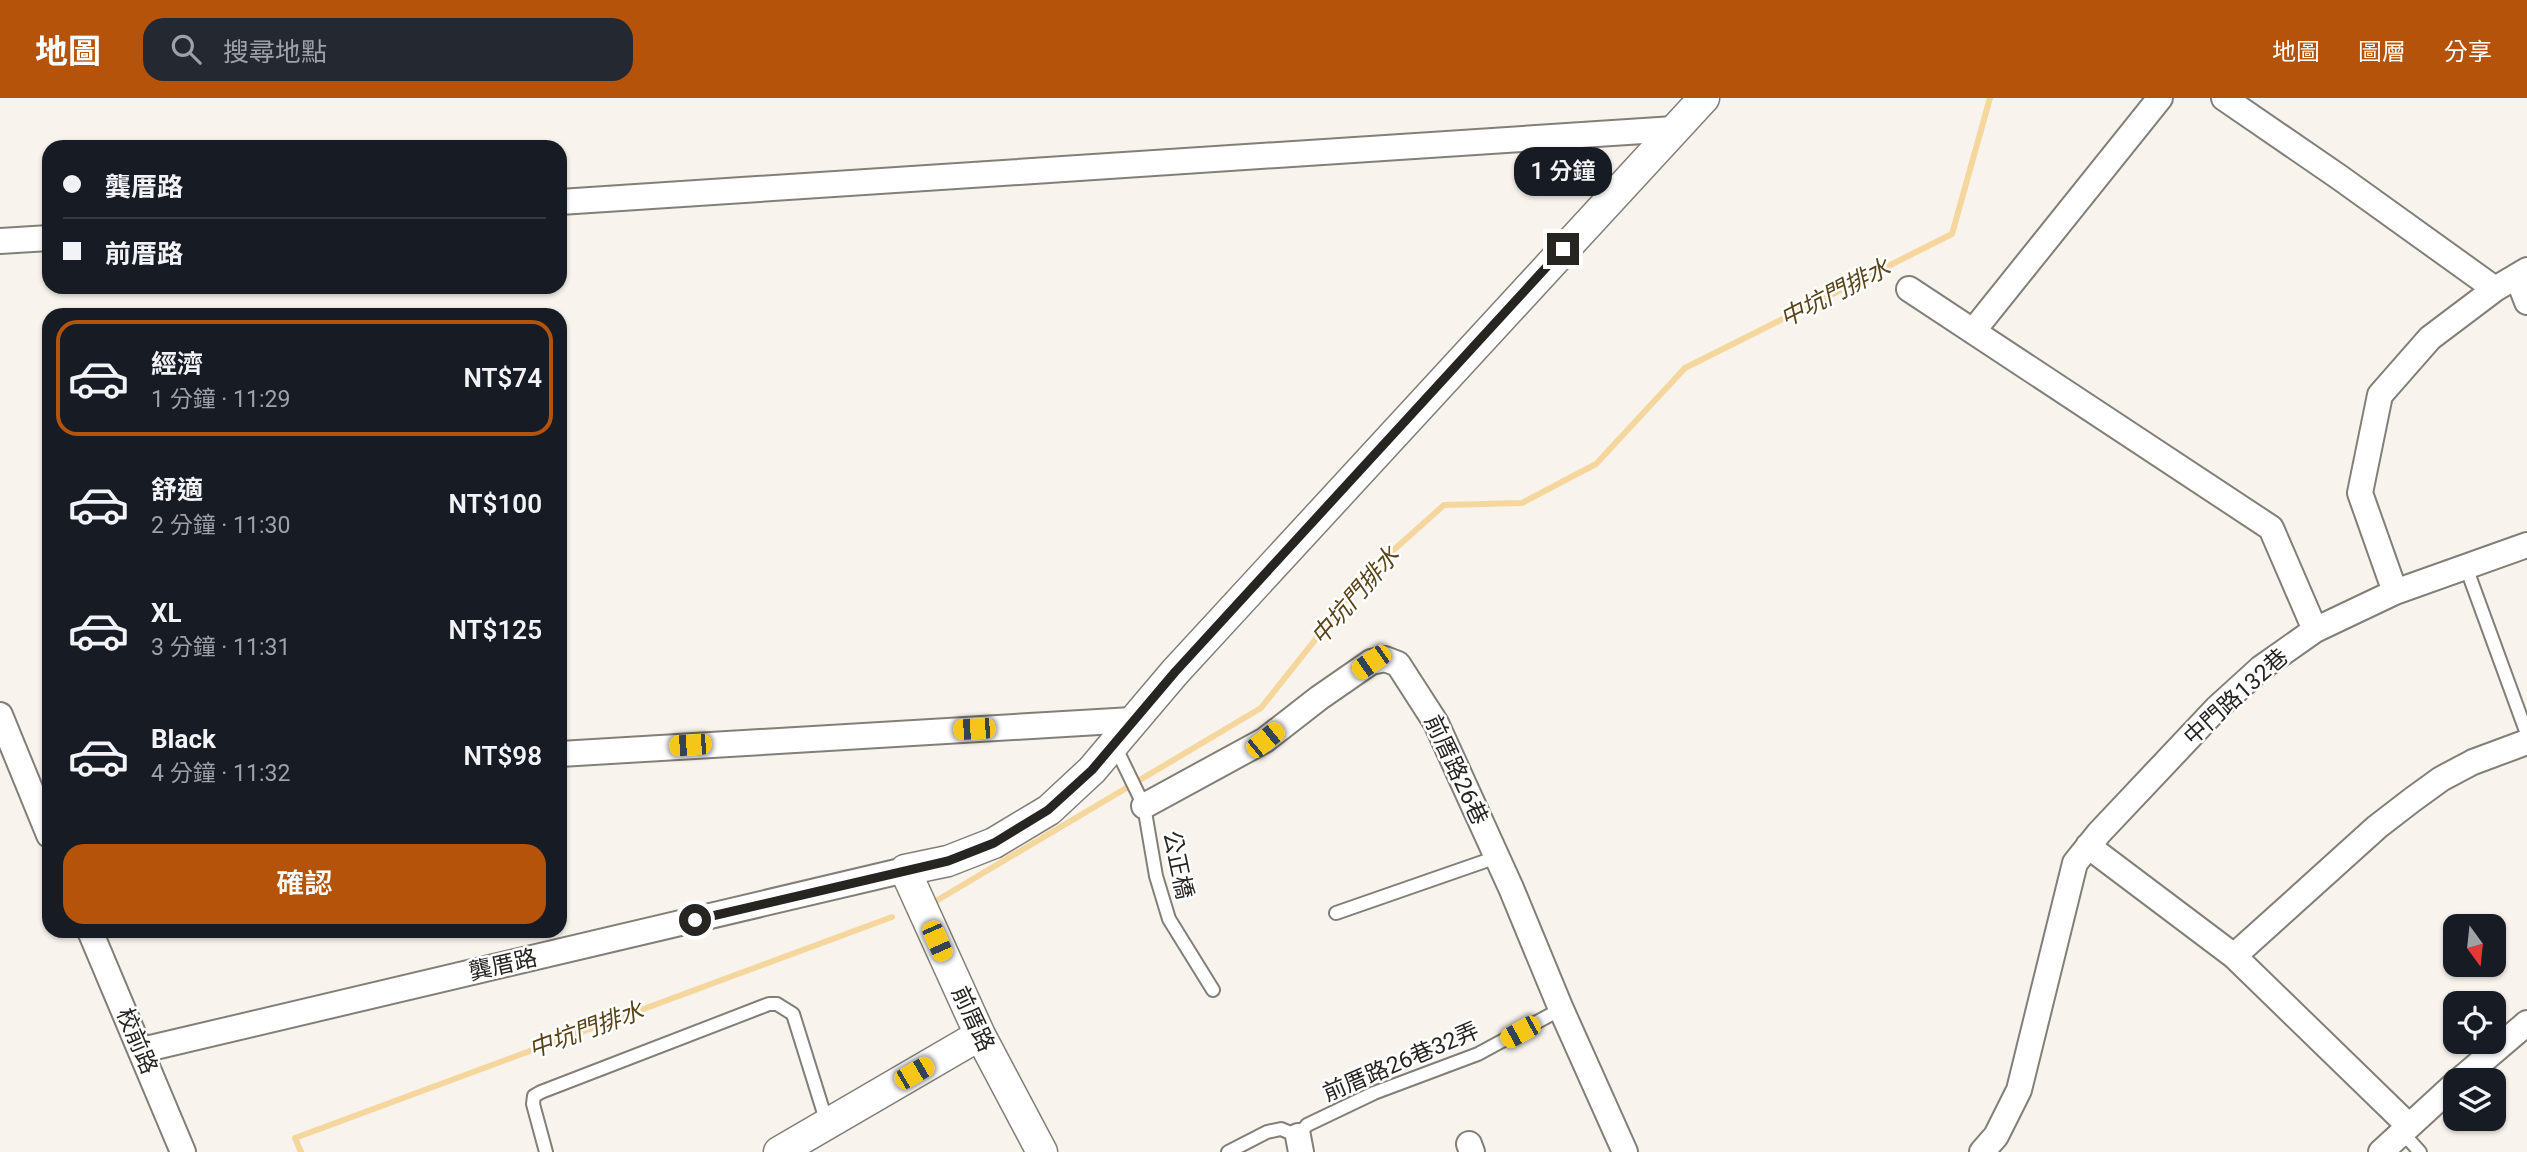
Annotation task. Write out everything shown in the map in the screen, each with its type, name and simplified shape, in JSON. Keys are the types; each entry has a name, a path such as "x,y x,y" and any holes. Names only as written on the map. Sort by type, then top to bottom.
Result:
{"street":[{"path":"905,870 948,861 994,843 1048,810 1092,770 1132,720 1704,98"},
{"path":"1974,330 2160,98"},
{"path":"2224,98 2495,289"},
{"path":"567,202 1674,128"},
{"path":"0,241 42,238"},
{"path":"2395,592 2360,493 2379,395 2430,338 2495,289 2522,273 2527,302"},
{"path":"1909,289 2271,528 2315,630"},
{"name":"中門路132巷","path":"1982,1152 1996,1136 2019,1090 2075,863 2099,832 2217,708 2261,668 2315,630 2395,592 2527,545"},
{"name":"前厝路26巷","path":"1141,799 1241,755 1371,662 1385,659 1398,664 1436,723 1625,1152"},
{"path":"0,715 40,792"},
{"path":"567,754 1132,720"},
{"path":"2235,956 2377,827 2412,800 2441,779 2473,762 2527,742"},
{"path":"2088,846 2235,956 2406,1129"},
{"name":"前厝路","path":"905,870 980,1035 1042,1152"},
{"name":"龔厝路","path":"142,1050 905,870"},
{"name":"校前路","path":"93,938 183,1152"},
{"path":"2474,1068 2527,1023"},
{"path":"779,1152 980,1035"},
{"path":"2381,1152 2443,1095"}],"lane":[{"path":"2466,567 2527,734"},
{"name":"公正橋","path":"1114,743 1141,799 1156,876 1169,919 1213,990"},
{"path":"1336,913 1497,857"},
{"path":"546,1152 533,1104 534,1096 769,1004 777,1004 793,1014 827,1124"},
{"name":"前厝路26巷32弄","path":"1299,1144 1307,1125 1374,1093 1478,1054 1560,1009"},
{"path":"1228,1152 1267,1132 1280,1129 1299,1144"},
{"path":"2406,1129 2420,1152"}],"waterway":[{"name":"中坑門排水","path":"936,901 1261,708 1369,572 1444,505 1522,503 1596,464 1685,368 1952,234 1990,98"},
{"name":"中坑門排水","path":"301,1152 295,1138 892,917"}],"route":[{"path":"695,920 948,861 994,843 1048,810 1092,770 1175,672 1563,249"}]}
